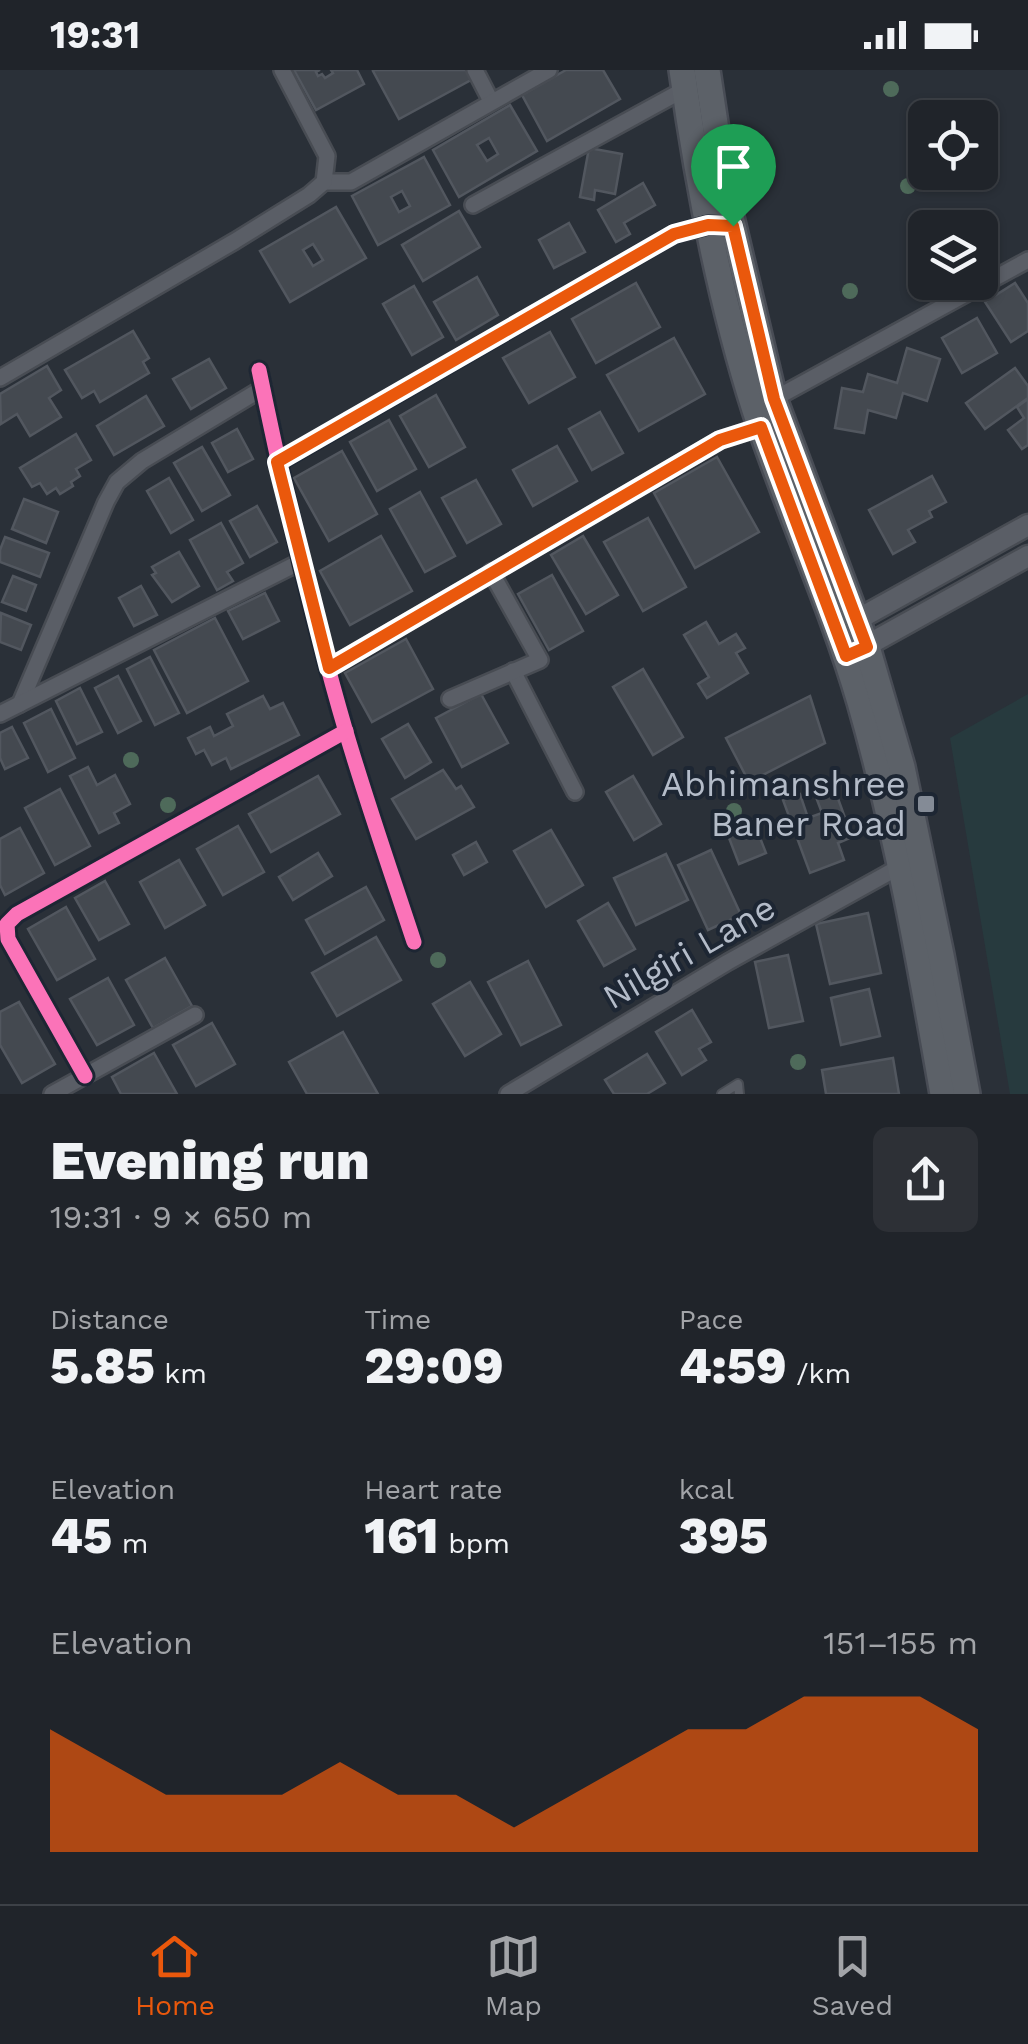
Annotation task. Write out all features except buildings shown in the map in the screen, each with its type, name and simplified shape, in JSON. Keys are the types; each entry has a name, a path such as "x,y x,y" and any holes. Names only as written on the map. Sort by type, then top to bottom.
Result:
{"main road":[{"path":"706,70 717,148 720,226 739,355 761,427 902,766 966,1094"},
{"path":"684,79 694,152 846,626"},
{"path":"856,652 861,704 901,866 943,1094"}],"street":[{"path":"282,70 327,156 324,182"},
{"path":"475,70 491,101"},
{"path":"0,378 235,241 324,182 351,182 548,70"},
{"path":"473,204 684,79"},
{"path":"277,462 674,234 720,226"},
{"path":"774,399 1028,260"},
{"path":"259,370 277,462 346,731 414,942"},
{"path":"20,704 117,482 142,461 263,388"},
{"path":"329,668 720,440 761,427"},
{"path":"846,626 1028,525"},
{"path":"856,652 1028,556"},
{"path":"0,714 302,560"},
{"path":"450,699 540,660 491,572"},
{"path":"513,671 575,792"},
{"path":"85,1076 8,939 7,924 17,914 346,731"},
{"name":"Nilgiri Lane","path":"508,1094 728,962 901,866"},
{"path":"52,1094 195,1015"}],"lane":[{"path":"722,1094 738,1084 739,1094"}],"green space":[{"path":"1028,694 1028,1094 1010,1094 950,738"}],"cycle path":[{"path":"277,463 674,234 708,225 733,226"},
{"path":"259,370 333,687 414,942"},
{"path":"85,1076 8,939 7,924 17,914 346,731"}],"place":[{"name":"Abhimanshree Baner Road","path":"926,804"}],"route":[{"path":"708,225 733,226 774,399 867,647 846,656 761,427 720,440 329,668 277,462 674,234 708,225"}]}
